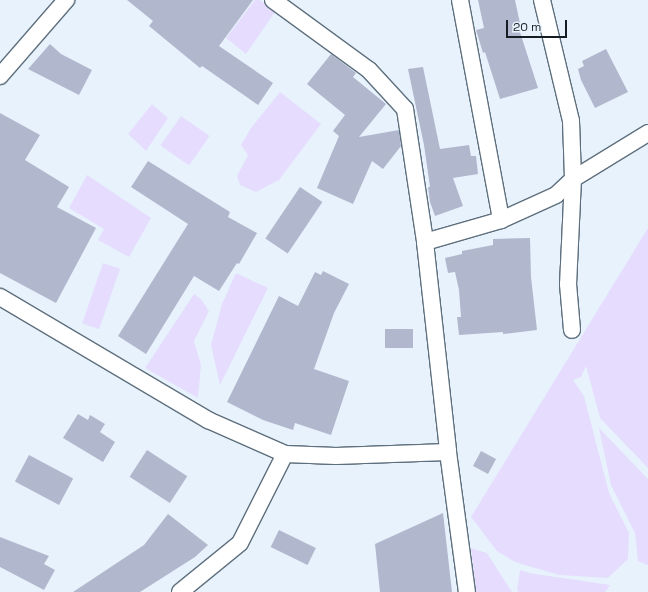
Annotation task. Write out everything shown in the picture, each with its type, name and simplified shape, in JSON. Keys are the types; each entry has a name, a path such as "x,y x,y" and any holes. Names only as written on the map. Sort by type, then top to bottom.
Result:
{"street":[{"path":"0,76 66,0"},
{"path":"273,0 369,70 405,109 425,242 448,452 468,592"},
{"path":"460,0 501,220"},
{"path":"542,0 571,121 573,179 568,284 572,330"},
{"path":"425,242 501,220 556,195 573,179 648,133"},
{"path":"0,297 208,420 285,454 336,456 448,452"},
{"path":"180,592 240,543 285,454"}],"shaded area":[{"path":"255,0 260,0 275,12 246,54 226,38"},
{"path":"280,92 321,124 279,180 256,192 240,185 237,176 248,155 241,145 251,128"},
{"path":"152,104 168,118 146,151 128,134"},
{"path":"181,116 210,136 189,166 160,145"},
{"path":"87,175 151,218 129,257 98,240 104,229 69,208"},
{"path":"648,228 648,468 600,418 586,366 581,377 573,380 584,396 609,493 629,533 628,559 608,578 559,575 515,562 497,551 471,517"},
{"path":"103,263 120,269 99,329 82,324"},
{"path":"236,273 268,288 220,385 211,345 222,304"},
{"path":"194,294 201,299 209,311 194,341 201,365 198,398 145,368"},
{"path":"599,428 648,479 648,565 638,561 635,533 611,485"},
{"path":"471,548 487,553 512,592 476,592"},
{"path":"520,570 529,573 610,585 605,592 519,592 517,590"}],"building":[{"path":"127,0 253,0 219,46 273,83 258,105 202,66 200,68 149,26 153,21"},
{"path":"478,0 515,0 521,28 519,29 538,88 500,99 485,52 483,53 476,30 484,28"},
{"path":"50,44 61,54 92,70 79,95 28,69"},
{"path":"606,49 628,92 595,108 581,80 578,69 584,66 582,61"},
{"path":"331,54 356,73 353,77 386,104 359,137 399,130 401,146 383,169 372,161 353,204 317,188 339,136 333,131 345,115 307,84"},
{"path":"423,67 440,149 469,145 471,156 476,156 478,174 453,178 463,206 435,216 430,202 428,187 430,187 424,145 408,69"},
{"path":"0,113 40,135 25,160 69,187 57,207 96,228 56,303 0,273"},
{"path":"148,161 230,212 228,217 257,233 239,264 237,263 219,291 194,276 146,354 118,336 188,224 131,187"},
{"path":"300,187 322,202 288,253 265,238"},
{"path":"530,238 531,277 537,330 503,334 503,332 459,335 457,317 461,317 459,290 455,272 448,273 445,258 462,254 462,251 493,245 493,239"},
{"path":"323,271 349,284 334,313 314,369 349,381 331,435 295,423 293,430 263,420 227,402 279,296 298,306 315,272 321,275"},
{"path":"385,329 413,329 413,348 385,348"},
{"path":"78,414 88,420 90,415 105,424 100,432 115,442 103,462 63,438"},
{"path":"147,450 187,476 170,503 130,477"},
{"path":"481,451 496,459 488,474 473,466"},
{"path":"29,455 73,478 59,505 15,481"},
{"path":"443,513 452,592 380,592 375,544"},
{"path":"168,514 208,545 195,557 140,592 73,592 144,545"},
{"path":"279,530 316,548 308,565 271,547"},
{"path":"0,537 49,556 44,564 55,570 44,590 0,567"}]}
